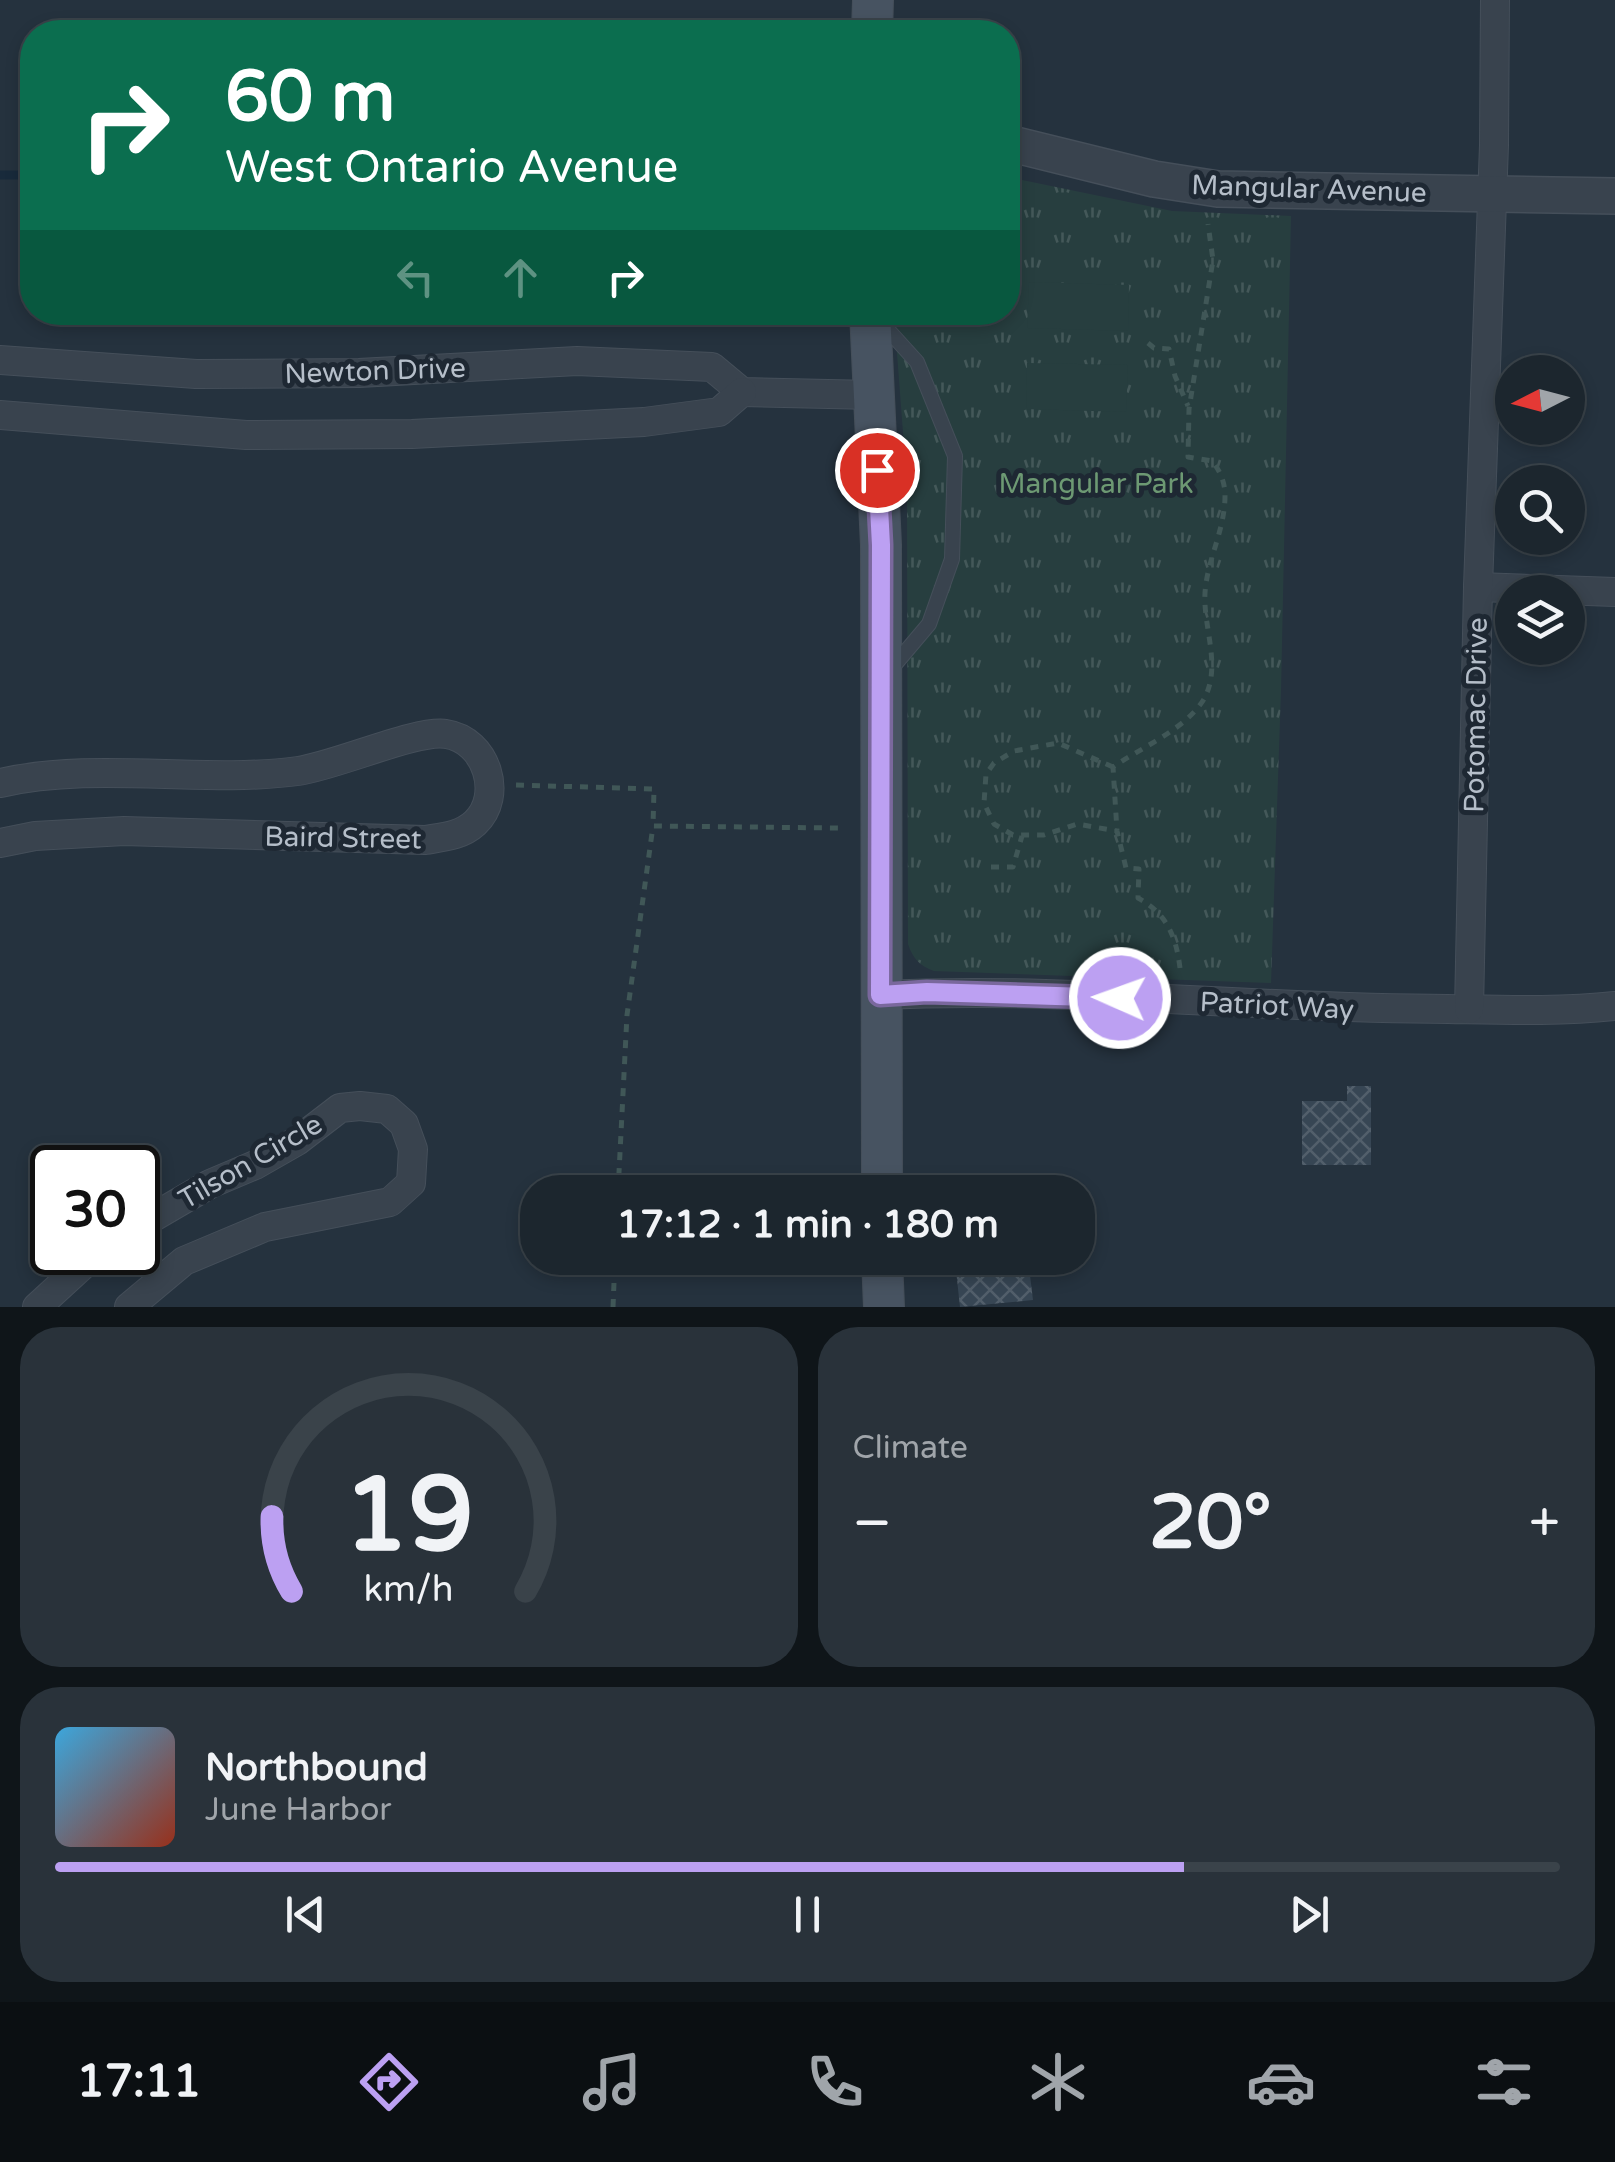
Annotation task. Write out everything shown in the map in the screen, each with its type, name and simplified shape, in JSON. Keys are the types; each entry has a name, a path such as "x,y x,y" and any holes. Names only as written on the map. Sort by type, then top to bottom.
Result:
{"main road":[{"path":"871,325 881,545 882,1175"},
{"path":"883,1275 884,1307"}],"street":[{"name":"Potomac Drive","path":"1469,1010 1478,587 1493,194 1494,0"},
{"name":"Mangular Avenue","path":"1020,145 1154,178 1218,189 1615,196"},
{"name":"Newton Drive","path":"0,360 196,374 359,373 577,361 673,365 712,367 742,392"},
{"path":"0,415 246,434 412,434 719,412 742,392 874,395"},
{"path":"1478,587 1615,592"},
{"name":"Baird Street","path":"0,783 67,773 290,772 345,761 432,734 446,734 474,749 490,780 490,800 477,822 452,836 425,840 124,831 34,836 0,844"},
{"name":"Patriot Way","path":"880,995 927,992 1350,1009 1575,1010 1615,1006"},
{"name":"Tilson Circle","path":"129,1307 184,1261 265,1227 390,1202 410,1183 413,1149 404,1124 387,1109 340,1108 297,1141 160,1213"},
{"path":"38,1307 72,1275"}],"lane":[{"path":"881,681 929,624 952,559 955,456 917,362 883,325"}],"path":[{"path":"1113,767 1186,720 1200,704 1210,682 1212,656 1205,594 1224,511 1225,486 1212,461 1188,457 1189,409 1212,260 1208,224"},
{"path":"1151,348 1169,348 1175,376 1189,409"},
{"path":"1113,767 1050,742 1014,751 994,763 986,774 984,790 988,816 1004,830 1022,836 1044,835 1076,824 1118,831"},
{"path":"1113,767 1118,831 1126,868 1139,870 1138,898 1164,917 1175,937 1180,968"},
{"path":"509,786 654,789 653,826 627,1015 619,1175"},
{"path":"653,826 840,828"},
{"path":"991,867 1013,867 1022,836"},
{"path":"612,1307 614,1275"}],"green space":[{"name":"Mangular Park","path":"1020,179 1172,211 1291,216 1271,983 934,971 912,954 908,944 907,485 895,325 1020,325"},
{"path":"1029,282 1129,285 1128,331 1027,328"},
{"path":"1027,363 1128,365 1126,412 1026,409"}],"building":[{"path":"1347,1086 1371,1086 1371,1165 1302,1165 1302,1101 1347,1101"},
{"path":"957,1275 1030,1275 1033,1300 960,1307"}],"waterway":[{"path":"0,175 20,175"}],"route":[{"path":"877,470 881,545 880,995 927,992 1120,998"}]}
